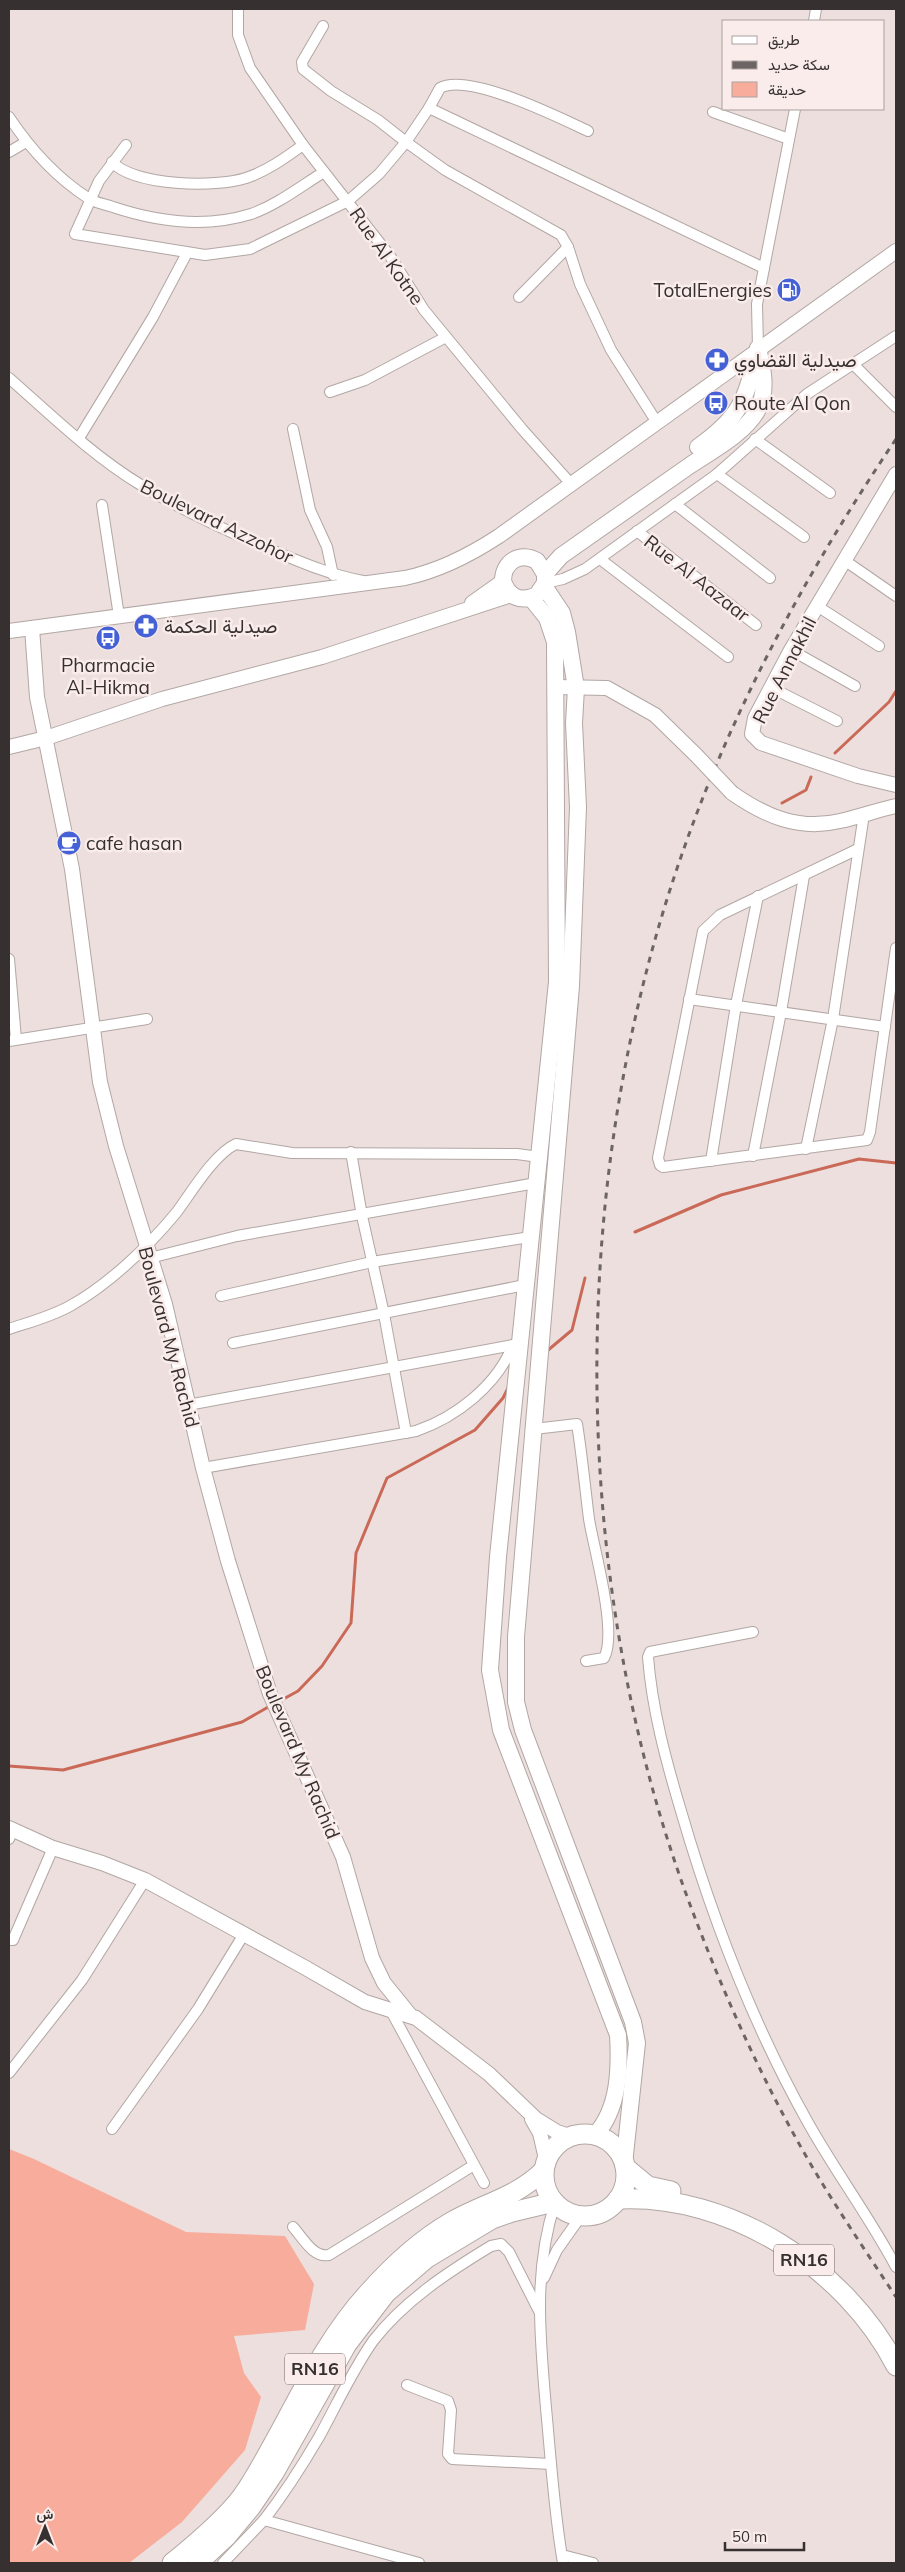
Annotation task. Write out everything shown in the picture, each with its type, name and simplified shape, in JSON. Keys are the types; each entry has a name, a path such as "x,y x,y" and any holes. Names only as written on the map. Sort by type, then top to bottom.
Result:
{"highway":[{"path":"570,2136 595,2135"},
{"name":"RN16","path":"595,2135 614,2146 625,2166 648,2186 734,2210 761,2221 799,2243 849,2285 878,2318 896,2345"},
{"name":"RN16","path":"172,2563 192,2547 246,2491 320,2359 348,2316 369,2292 412,2248 452,2222 519,2191 545,2165 552,2149 570,2136"},
{"path":"545,2165 546,2188 554,2203 562,2210 581,2216 602,2212 618,2199 625,2184 625,2166"},
{"name":"RN16","path":"618,2199 645,2198 704,2211 738,2223 776,2242 811,2265 842,2293 870,2325 896,2366"},
{"name":"RN16","path":"198,2563 226,2536 251,2507 274,2473 347,2344 386,2293 427,2258 492,2219 512,2212 554,2203"}],"main road":[{"path":"758,348 762,364 763,395 757,410 748,422 717,447 561,556 537,595 531,598 520,599 511,595 502,581 505,568 514,559 520,557 532,558 556,548 712,437 739,409 746,394 758,348"},
{"path":"532,558 540,564 544,581 562,613 564,622 576,688 574,723 578,807 571,986 516,1637 516,1702 523,1730 633,2022 637,2043 625,2166"},
{"path":"531,598 547,618 555,642 558,982 525,1285 516,1345 490,1670 501,1730 618,2035 620,2065 613,2100 606,2123 595,2135"}],"street":[{"name":"Rue Al Kotne","path":"238,9 238,35 250,68 303,145 390,256 424,310 572,484"},
{"path":"323,26 302,62 303,70 331,91 378,120 445,170 561,235 568,247 580,284 611,350 656,421"},
{"path":"126,145 112,162 89,199 75,234 187,253 213,255 250,249 348,201 379,174 406,142 440,88 454,84 524,100 588,131"},
{"path":"429,108 764,268"},
{"path":"758,348 757,304 795,110"},
{"path":"713,112 789,139"},
{"path":"9,117 26,142 66,181 89,199 125,211 162,219 214,222 254,213 324,172"},
{"path":"9,152 26,142"},
{"path":"112,162 125,173 139,178 182,182 226,182 248,178 303,145"},
{"path":"519,297 568,247"},
{"path":"9,631 431,572 475,552 896,250"},
{"path":"79,438 153,317 187,253"},
{"path":"330,392 365,380 446,337"},
{"path":"544,581 563,579 585,569 600,559 717,474 806,394 895,338"},
{"path":"853,364 896,407"},
{"name":"Boulevard Azzohor","path":"9,378 79,438 141,485 235,534 333,575 369,582"},
{"path":"293,429 310,510 327,547 333,575"},
{"path":"755,439 830,493"},
{"path":"717,474 804,537"},
{"name":"Rue Annakhil","path":"896,474 816,606 770,687 753,727 752,734 757,741 858,776 896,785"},
{"path":"675,504 770,578"},
{"path":"102,505 119,616"},
{"name":"Rue Al Aazaar","path":"638,531 756,625"},
{"path":"600,559 728,657"},
{"path":"844,560 896,596"},
{"path":"451,614 481,598 502,581"},
{"path":"9,747 46,738 162,699 322,657 511,595"},
{"path":"816,606 880,646"},
{"name":"Boulevard My Rachid","path":"32,628 37,698 72,869 91,1026 104,1099 148,1253 165,1304 203,1468 244,1614 270,1694 284,1729 343,1857 377,1971 391,1994 410,2015"},
{"path":"791,650 855,686"},
{"path":"556,687 607,688 655,715 732,793 762,813 792,822 814,824 834,822 896,806"},
{"path":"770,687 837,720"},
{"path":"806,1149 833,1019 864,814"},
{"path":"858,849 720,915 702,931 658,1162 663,1167 862,1142 869,1138 896,948"},
{"path":"753,1156 781,1012 804,876"},
{"path":"711,1161 736,1005 758,896"},
{"path":"9,959 13,1040 91,1026 125,1024 147,1019"},
{"path":"689,999 885,1027"},
{"path":"9,1329 71,1306 148,1253 206,1173 233,1145 245,1144 263,1150 292,1153 517,1154 539,1157"},
{"path":"351,1152 406,1433"},
{"path":"148,1253 237,1236 362,1216 536,1183"},
{"path":"221,1296 372,1262 530,1236"},
{"path":"233,1343 525,1285"},
{"path":"188,1404 516,1345"},
{"path":"203,1468 406,1433 432,1425 464,1405 500,1370 516,1345"},
{"path":"534,1429 577,1424 589,1519 606,1610 608,1646 604,1658 586,1661"},
{"path":"753,1632 650,1652 648,1656 650,1689 668,1767 702,1886 743,1990 773,2057 805,2118 896,2268"},
{"path":"10,1832 102,1863 145,1880 364,2002 410,2015 422,2021 489,2074 526,2110 546,2126 570,2136"},
{"path":"9,1940 13,1940 53,1848"},
{"path":"9,2073 82,1980 145,1880"},
{"path":"112,2129 198,2009 244,1934"},
{"path":"391,2010 484,2183"},
{"path":"526,2110 540,2133 545,2165"},
{"path":"293,2228 314,2252 321,2256 329,2255 474,2165"},
{"path":"554,2203 542,2253 538,2311 551,2464 563,2559 593,2563"},
{"path":"540,2288 557,2250 581,2216"},
{"path":"222,2563 264,2520 284,2493 317,2440 373,2342 398,2313 424,2291 491,2246 502,2244 509,2252 538,2311"},
{"path":"407,2385 448,2402 451,2410 448,2454 452,2459 551,2464"},
{"path":"264,2520 419,2563"}],"green space":[{"path":"9,2149 34,2159 186,2232 285,2236 314,2284 305,2330 234,2336 244,2373 261,2397 245,2450 182,2522 129,2563 9,2563"}],"waterway":[{"path":"835,753 889,702 896,691"},
{"path":"782,803 806,790 811,777"},
{"path":"635,1232 721,1195 859,1159 896,1163"},
{"path":"547,1351 572,1330 585,1278"},
{"path":"278,1702 298,1691 322,1666 351,1623 356,1553 387,1478 475,1430 503,1398 509,1386"},
{"path":"9,1766 63,1770 242,1722 270,1706"}],"railway":[{"path":"896,439 833,538 804,588 749,692 702,799 682,854 645,979 618,1108 602,1240 597,1373 603,1506 619,1638 647,1767 685,1891 726,1995 774,2097 820,2180 896,2297"}],"place":[{"name":"TotalEnergies","path":"789,290"},
{"name":"صيدلية القضاوي","path":"717,360"},
{"name":"Route Al Qon","path":"716,403"},
{"name":"صيدلية الحكمة","path":"146,626"},
{"name":"Pharmacie Al-Hikma","path":"108,638"},
{"name":"cafe hasan","path":"69,843"}]}
